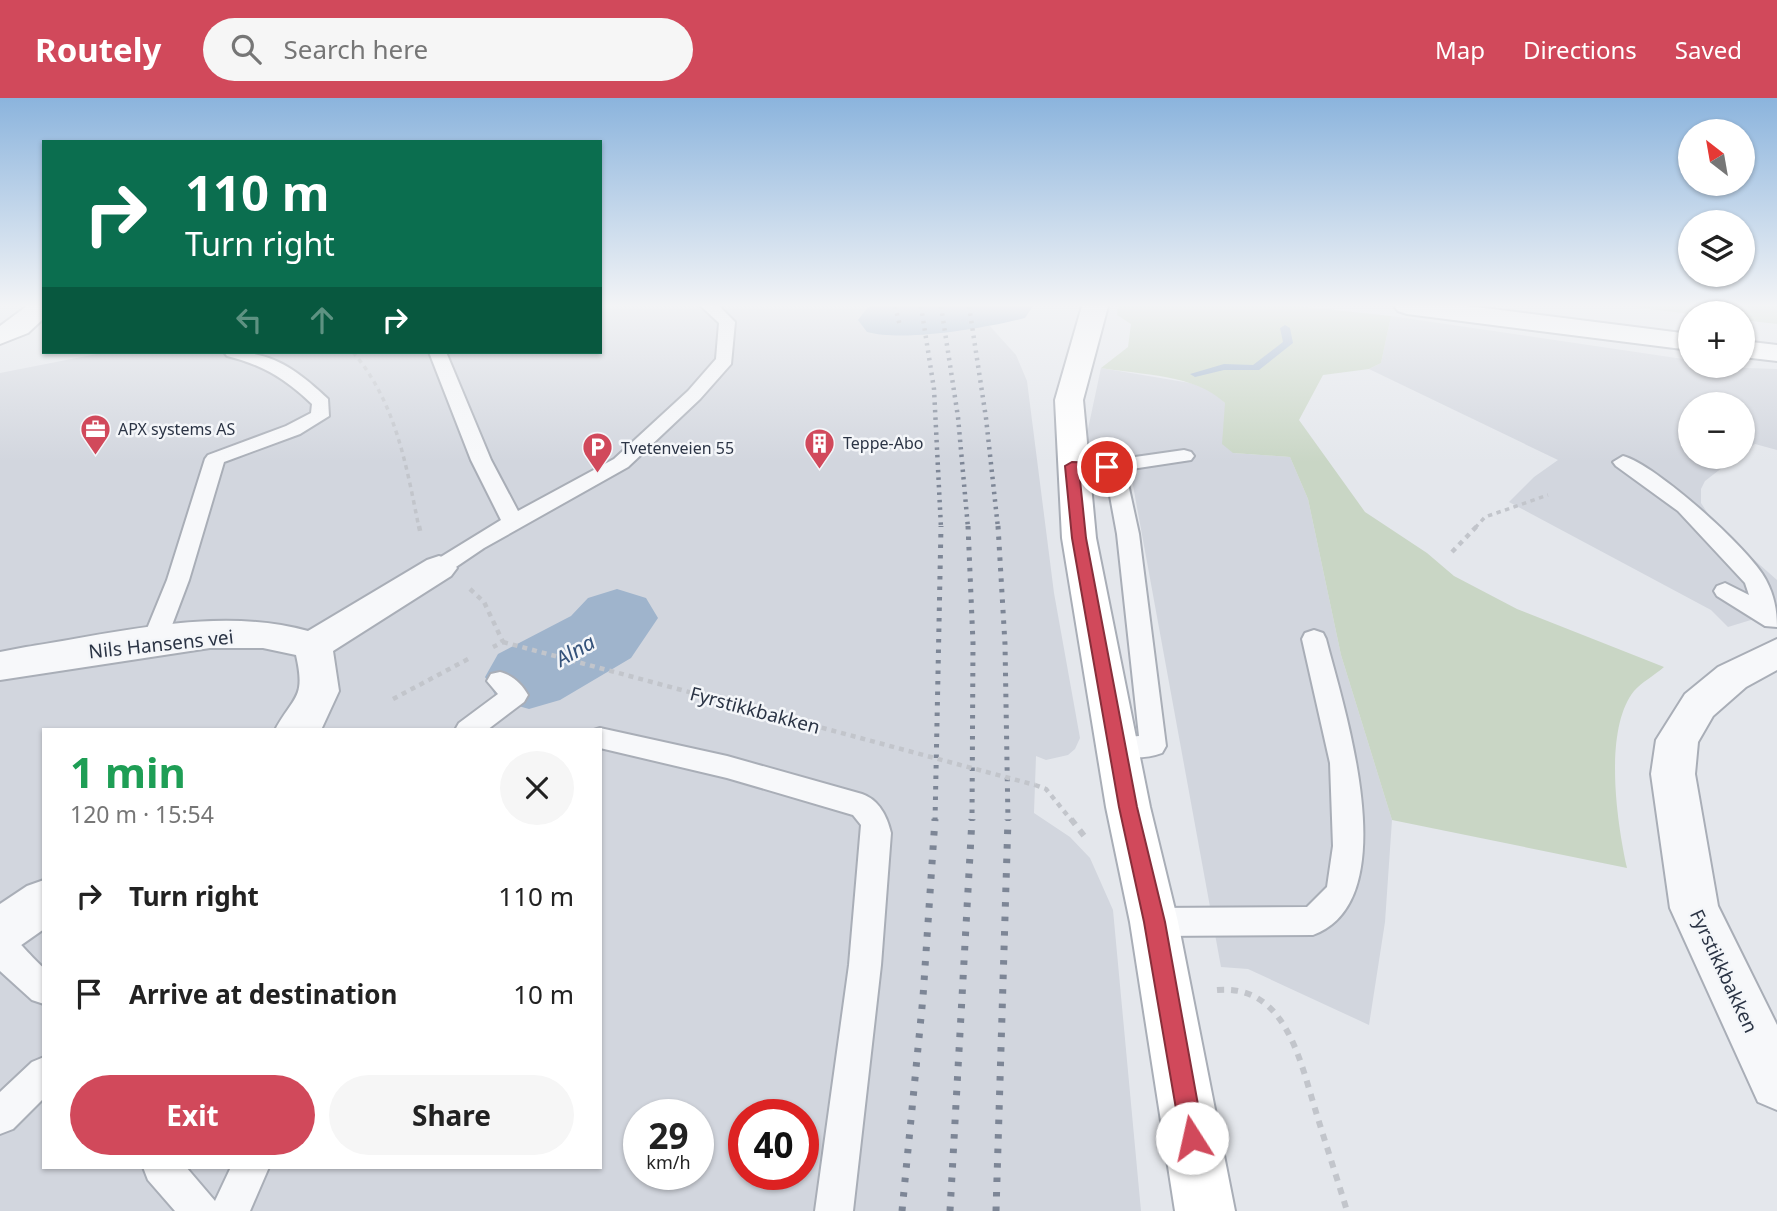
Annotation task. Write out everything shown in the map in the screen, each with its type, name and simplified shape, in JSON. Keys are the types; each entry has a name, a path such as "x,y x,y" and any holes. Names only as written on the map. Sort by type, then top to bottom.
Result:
{"street":[{"path":"1081,358 1069,400 1089,466 1079,538 1116,746 1174,923 1205,1211"},
{"path":"298,728 314,711 322,683 313,646 439,568"},
{"name":"Fyrstikkbakken","path":"1774,630 1732,677 1699,705 1677,740 1673,774 1693,908 1777,1083"},
{"name":"Nils Hansens vei","path":"0,666 154,641 260,635 293,639 313,646"},
{"path":"0,932 42,902"}],"lane":[{"path":"154,641 178,580 215,459 293,430 320,416 321,404 289,373 262,358"},
{"path":"438,358 481,460 513,523"},
{"path":"439,568 621,463 712,376 725,358"},
{"path":"1089,466 1184,456"},
{"path":"1623,462 1685,506 1755,580 1774,630"},
{"path":"1089,466 1115,471 1128,534 1153,746 1116,746"},
{"path":"1725,591 1774,630"},
{"path":"1174,923 1313,920 1332,906 1342,890 1348,846 1344,763 1314,639"},
{"path":"471,728 515,695 500,681"},
{"path":"602,738 727,767 862,806 874,821 877,833 865,965 834,1211"},
{"path":"0,943 13,963 42,987"},
{"path":"0,1116 42,1076"},
{"path":"163,1169 200,1211"},
{"path":"230,1211 250,1169"}],"path":[{"path":"358,358 377,384 394,419 424,548 439,568 484,602 503,642 393,699"},
{"path":"1452,552 1485,517 1548,495"},
{"name":"Fyrstikkbakken","path":"503,642 1035,785 1046,789 1093,845"},
{"path":"1209,991 1242,989 1259,996 1278,1014 1292,1037 1306,1074 1347,1211"}],"shaded area":[{"path":"77,358 1017,358 1027,381 1054,593 1080,738 1075,749 1068,755 1046,760 1036,756 1034,813 1070,837 1090,858 1113,910 1141,1211 0,1211 0,373"},
{"path":"1382,358 1676,358 1678,378 1755,378 1755,368 1777,369 1777,450 1755,444 1755,392 1678,392 1678,469 1720,469 1705,481 1701,489 1701,503 1716,526 1777,580 1777,612 1728,627 1711,610 1509,502 1534,477 1558,460 1369,369 1381,363"},
{"path":"1101,368 1190,383 1213,391 1225,403 1233,453 1290,457 1308,499 1341,655 1392,820 1385,922 1369,1025 1248,969 1221,967 1128,458 1085,443"}],"green space":[{"path":"1114,358 1382,358 1381,363 1369,369 1323,375 1299,420 1365,512 1427,553 1454,576 1517,609 1664,667 1634,691 1624,708 1618,729 1615,777 1627,868 1392,820 1341,655 1308,499 1290,457 1233,453 1222,444 1225,403 1199,386 1167,377 1101,368"}],"waterway":[{"path":"1195,374 1224,367 1255,368 1268,358"},
{"name":"Alna","path":"529,677 601,637 617,618"}],"railway":[{"path":"929,358 934,389 941,527"},
{"path":"949,358 958,417 968,528"},
{"path":"977,358 998,528"},
{"path":"968,526 973,643 972,821"},
{"path":"998,526 1005,644 1008,820"},
{"path":"935,821 941,527"},
{"path":"902,1211 923,997 935,819"},
{"path":"950,1211 972,819"},
{"path":"996,1211 1008,820"}],"place":[{"name":"APX systems AS","path":"95,456"},
{"name":"Teppe-Abo","path":"820,470"},
{"name":"Tvetenveien 55","path":"598,475"}],"route":[{"path":"1107,467 1072,466 1079,538 1128,807 1172,1017 1192,1138"}]}
